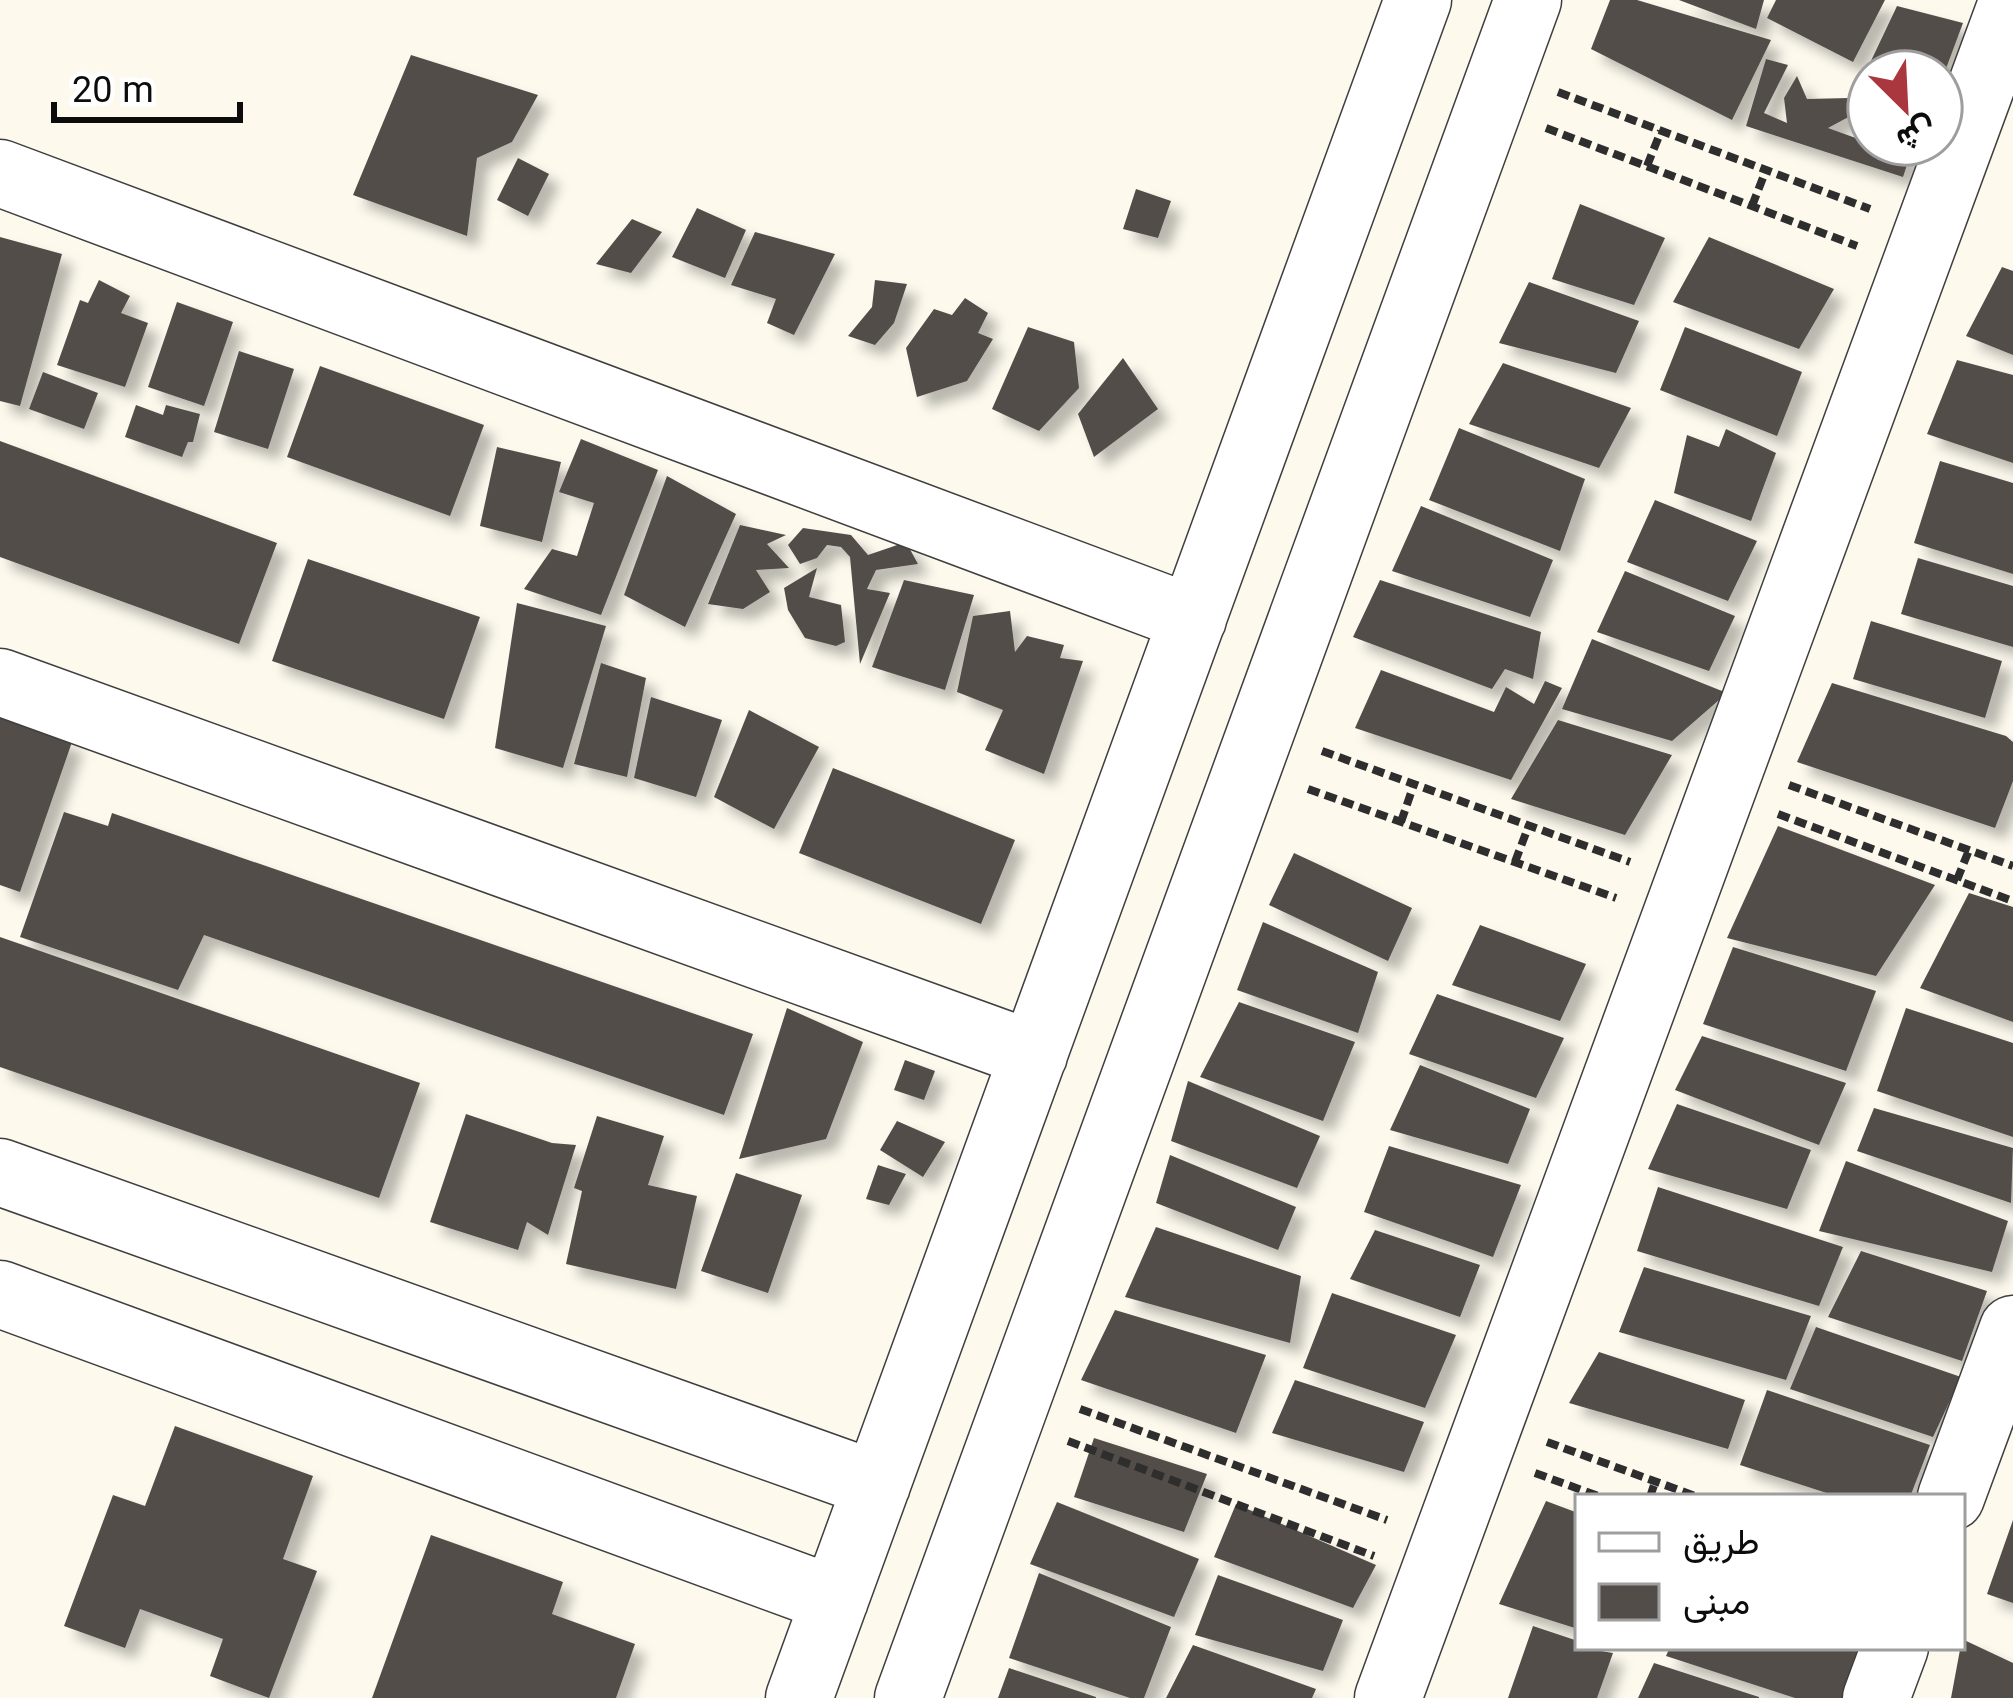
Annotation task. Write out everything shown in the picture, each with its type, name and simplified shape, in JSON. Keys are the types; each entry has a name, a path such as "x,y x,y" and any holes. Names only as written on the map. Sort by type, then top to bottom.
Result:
{"street":[{"path":"800,1698 1418,0"},
{"path":"908,1698 1528,0"},
{"path":"1388,1698 2013,0"},
{"path":"0,173 1192,619"},
{"path":"0,682 1034,1055"},
{"path":"1118,825 1214,858"},
{"path":"0,1172 877,1485"},
{"path":"0,1294 835,1600"},
{"path":"1952,1494 2006,1368"},
{"path":"1876,1698 1894,1650"}],"path":[{"path":"1496,89 1661,131 1766,170 1921,249"},
{"path":"1496,89 1647,166 1752,206 1921,249"},
{"path":"1647,166 1661,131"},
{"path":"1752,206 1766,170"},
{"path":"1255,749 1414,784 1529,825 1681,901"},
{"path":"1255,749 1401,822 1515,862 1681,901"},
{"path":"1726,778 2013,866"},
{"path":"1726,778 2013,901"},
{"path":"1401,822 1414,784"},
{"path":"1515,862 1529,825"},
{"path":"1957,880 1969,850"},
{"path":"1016,1404 1438,1559"},
{"path":"1016,1404 1438,1559"},
{"path":"1489,1421 1689,1494"},
{"path":"1651,1494 1655,1482"}],"building":[{"path":"1610,0 1637,0 1771,40 1732,120 1591,49"},
{"path":"1679,0 1764,0 1756,29"},
{"path":"1776,0 1885,0 1860,48 1845,48 1845,58 1767,18"},
{"path":"1897,6 1963,23 1954,48 1877,48"},
{"path":"411,55 538,95 512,142 477,158 467,236 353,195"},
{"path":"1766,59 1788,65 1764,113 1787,123 1784,98 1797,76 1807,99 1845,98 1845,119 1828,128 1845,134 1845,158 1746,126"},
{"path":"518,158 549,174 528,216 497,200"},
{"path":"1875,168 1906,168 1903,177"},
{"path":"1136,189 1171,201 1158,238 1123,229"},
{"path":"1580,204 1665,238 1634,305 1552,279"},
{"path":"697,208 746,230 725,278 672,257"},
{"path":"632,219 662,232 631,273 596,264"},
{"path":"755,232 835,254 794,335 767,323 776,299 731,285"},
{"path":"0,237 62,254 20,406 0,401"},
{"path":"1709,237 1834,289 1799,349 1673,302"},
{"path":"2002,267 2013,271 2013,355 1966,336"},
{"path":"99,280 130,296 121,313 148,323 125,387 57,365 80,300 88,303"},
{"path":"875,280 907,284 894,323 875,345 848,336 872,307"},
{"path":"1529,282 1639,321 1616,373 1499,343"},
{"path":"965,298 988,313 978,333 993,339 967,381 917,397 906,348 934,309 952,315"},
{"path":"177,302 233,322 204,406 148,387"},
{"path":"1028,327 1074,342 1079,388 1039,431 992,409"},
{"path":"1685,327 1802,372 1777,436 1660,390"},
{"path":"239,351 294,369 268,449 214,432"},
{"path":"1123,358 1158,409 1094,457 1078,414"},
{"path":"1957,360 2013,375 2013,463 1927,434"},
{"path":"1503,363 1631,408 1599,468 1469,424"},
{"path":"320,366 484,425 450,516 287,457"},
{"path":"43,372 98,393 84,429 29,409"},
{"path":"136,405 163,415 166,405 200,414 193,442 188,442 182,457 125,437"},
{"path":"1459,428 1585,479 1560,551 1429,500"},
{"path":"1726,429 1776,453 1751,521 1674,493 1687,435 1719,447"},
{"path":"581,439 658,470 601,615 524,589 552,549 577,556 594,503 559,492"},
{"path":"0,441 277,543 239,644 0,557"},
{"path":"497,447 561,462 542,542 480,526"},
{"path":"1940,461 2013,483 2013,574 1914,543"},
{"path":"667,476 736,514 685,627 624,595"},
{"path":"1655,500 1757,541 1728,601 1627,562"},
{"path":"1421,506 1553,560 1530,617 1392,571"},
{"path":"740,525 786,535 767,544 789,568 756,570 770,592 743,609 708,604"},
{"path":"803,528 851,535 868,555 906,542 918,564 876,570 867,589 890,593 860,664 850,557 841,547 827,545 817,558 800,564 788,545"},
{"path":"1918,558 2013,586 2013,647 1901,614"},
{"path":"308,559 480,617 444,719 272,661"},
{"path":"817,568 809,597 841,605 845,642 836,646 805,638 788,610 784,588"},
{"path":"1625,571 1735,616 1709,671 1597,632"},
{"path":"904,580 974,595 945,690 872,667"},
{"path":"1380,580 1541,632 1533,679 1505,669 1492,689 1353,637"},
{"path":"517,603 606,626 563,768 495,748"},
{"path":"1010,611 1015,652 1027,636 1064,645 1060,658 1083,661 1044,774 985,750 1003,710 957,692 973,616"},
{"path":"1871,621 2002,661 1985,718 1853,679"},
{"path":"1592,639 1727,693 1672,741 1562,709"},
{"path":"601,663 646,678 627,777 574,764"},
{"path":"1381,670 1494,712 1506,687 1534,704 1545,681 1562,688 1511,780 1355,728"},
{"path":"1832,683 2013,742 2013,781 1995,828 1797,762"},
{"path":"651,697 722,720 696,797 634,778"},
{"path":"749,710 819,747 774,829 714,797"},
{"path":"0,718 72,742 20,892 0,885"},
{"path":"1558,720 1672,755 1625,835 1511,799"},
{"path":"833,768 1015,840 981,924 799,853"},
{"path":"64,812 108,826 112,813 753,1034 724,1115 204,935 178,990 20,937"},
{"path":"1778,826 1935,885 1876,976 1727,938"},
{"path":"1294,853 1412,908 1388,961 1269,905"},
{"path":"1969,893 2013,907 2013,1022 1920,988"},
{"path":"1263,922 1378,972 1358,1033 1237,990"},
{"path":"1480,925 1586,964 1560,1021 1452,985"},
{"path":"0,937 420,1083 379,1198 0,1067"},
{"path":"1733,947 1876,991 1846,1071 1703,1024"},
{"path":"1437,994 1564,1038 1536,1098 1409,1054"},
{"path":"1239,1002 1355,1042 1323,1121 1200,1077"},
{"path":"787,1008 863,1042 826,1139 739,1159"},
{"path":"1906,1008 2013,1043 2013,1137 1877,1091"},
{"path":"1702,1036 1846,1083 1819,1145 1675,1090"},
{"path":"905,1060 935,1071 924,1100 894,1090"},
{"path":"1420,1065 1530,1109 1508,1164 1390,1130"},
{"path":"1188,1081 1320,1136 1297,1188 1171,1141"},
{"path":"1677,1104 1811,1150 1787,1209 1648,1169"},
{"path":"1874,1108 2013,1148 2011,1203 1857,1151"},
{"path":"466,1114 552,1143 576,1145 548,1235 527,1222 518,1250 430,1222"},
{"path":"597,1116 664,1136 648,1185 697,1196 676,1289 566,1264 582,1191 574,1188"},
{"path":"897,1121 945,1142 923,1177 880,1150"},
{"path":"1389,1146 1521,1185 1493,1257 1364,1212"},
{"path":"1170,1155 1296,1207 1278,1250 1156,1203"},
{"path":"1846,1161 2008,1221 1992,1272 1819,1231"},
{"path":"878,1165 906,1174 889,1205 866,1199"},
{"path":"736,1173 802,1195 768,1293 701,1271"},
{"path":"1658,1187 1843,1247 1819,1306 1637,1251"},
{"path":"1156,1227 1301,1276 1290,1343 1125,1297"},
{"path":"1375,1230 1480,1265 1460,1317 1350,1279"},
{"path":"1861,1251 1987,1291 1962,1361 1828,1317"},
{"path":"1644,1267 1811,1316 1786,1380 1619,1332"},
{"path":"1332,1293 1456,1335 1425,1408 1303,1368"},
{"path":"1115,1310 1266,1355 1236,1433 1081,1380"},
{"path":"1816,1327 1961,1377 1933,1437 1790,1389"},
{"path":"1599,1352 1745,1400 1728,1449 1569,1403"},
{"path":"1295,1380 1424,1422 1404,1472 1272,1433"},
{"path":"1767,1390 1930,1445 1911,1494 1830,1494 1740,1465"},
{"path":"175,1426 313,1476 283,1559 317,1571 269,1698 210,1676 223,1639 140,1609 125,1648 64,1626 113,1495 145,1506"},
{"path":"1094,1438 1207,1474 1184,1532 1074,1497"},
{"path":"1546,1501 1575,1512 1575,1628 1499,1604"},
{"path":"1057,1502 1199,1559 1174,1617 1030,1564"},
{"path":"1236,1504 1376,1565 1353,1608 1214,1557"},
{"path":"2013,1520 2013,1603 1987,1594"},
{"path":"431,1535 563,1582 552,1614 635,1644 616,1698 372,1698"},
{"path":"1039,1573 1171,1627 1144,1698 1130,1698 1009,1658"},
{"path":"1218,1575 1343,1620 1323,1671 1195,1635"},
{"path":"1533,1626 1575,1640 1575,1650 1613,1653 1597,1698 1508,1698"},
{"path":"1965,1640 2013,1663 2013,1698 1951,1698"},
{"path":"1193,1645 1316,1689 1312,1698 1166,1698"},
{"path":"1669,1650 1863,1650 1844,1698 1795,1698 1666,1656"},
{"path":"1654,1663 1759,1697 1759,1698 1638,1698"},
{"path":"1009,1668 1096,1697 1096,1698 998,1698"}]}
